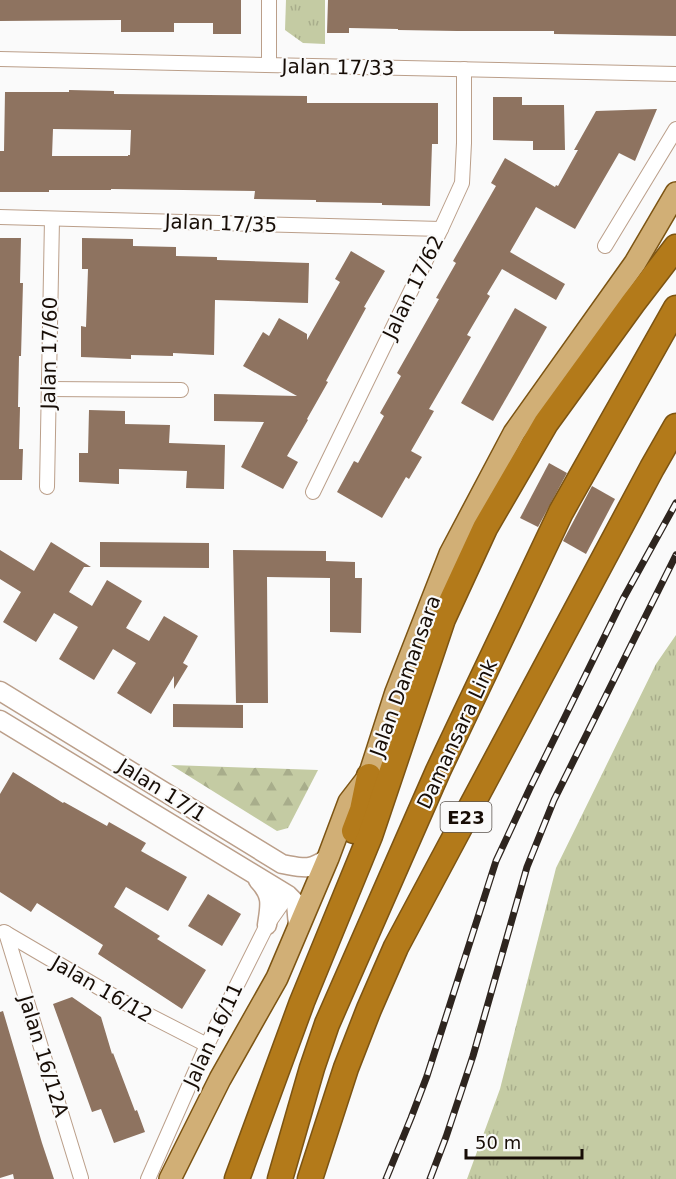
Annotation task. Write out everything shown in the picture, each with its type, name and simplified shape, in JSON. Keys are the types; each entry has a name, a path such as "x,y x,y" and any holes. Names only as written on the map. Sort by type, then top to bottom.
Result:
{"highway":[{"path":"237,1179 302,1002 370,836 442,619 485,528 546,423 676,247"},
{"name":"Damansara Link","path":"280,1179 327,1024 438,771 561,512 676,308"},
{"name":"E23","path":"310,1179 346,1068 396,947 676,426"},
{"path":"302,1002 307,957 362,810 369,776"}],"main road":[{"name":"Jalan Damansara","path":"170,1179 220,1079 276,978 328,858 349,802 369,776 396,692 450,554 514,433 634,263 676,193"}],"street":[{"path":"269,0 269,65"},
{"name":"Jalan 17/33","path":"0,59 676,74"},
{"name":"Jalan 17/62","path":"313,492 462,183 464,69"},
{"path":"605,246 676,129"},
{"name":"Jalan 17/35","path":"0,217 441,229"},
{"name":"Jalan 17/60","path":"47,487 52,219"},
{"path":"49,389 181,390"},
{"name":"Jalan 17/1","path":"0,691 282,864 309,868 328,858"},
{"name":"Jalan 17/1","path":"0,720 288,896"},
{"path":"282,864 288,877 288,896 296,903 298,926"},
{"path":"255,876 266,889 270,903 267,925"},
{"name":"Jalan 16/11","path":"148,1179 207,1045 267,925 288,896"},
{"name":"Jalan 16/12","path":"3,931 127,1004 207,1045"},
{"name":"Jalan 16/12A","path":"3,931 81,1179"}],"green space":[{"path":"286,0 325,0 325,44 303,43 285,30"},
{"path":"676,635 676,1179 467,1179 500,1089 556,868 656,664"},
{"path":"171,765 318,770 288,828 277,831"}],"building":[{"path":"0,0 241,0 241,34 213,34 213,23 174,23 174,32 121,32 121,20 0,21"},
{"path":"328,0 676,0 676,36 554,34 554,31 349,28 349,33 327,33"},
{"path":"69,90 114,91 114,94 307,96 307,103 438,103 438,144 432,144 430,206 254,199 255,191 111,189 0,192 0,151 4,151 5,92 69,92","holes":["53,129 131,130 130,155 128,156 52,156"]},
{"path":"493,97 522,97 522,105 564,105 565,150 533,150 533,141 493,140"},
{"path":"657,109 635,161 619,153 575,229 536,207 510,252 565,284 556,300 502,269 487,294 490,296 467,335 471,337 429,409 434,411 411,451 422,457 409,479 406,477 382,518 337,492 354,461 358,463 384,416 380,413 401,376 397,373 439,299 436,298 456,263 453,261 496,186 491,183 505,158 555,187 558,186 578,150 574,150 596,111"},
{"path":"0,238 21,238 20,283 23,283 18,407 20,407 19,449 23,449 22,480 0,480"},
{"path":"82,238 133,239 133,246 176,247 176,256 217,257 217,260 309,263 308,303 215,300 214,355 173,353 173,356 131,355 131,359 81,357 81,326 86,327 88,269 82,269"},
{"path":"351,251 385,271 287,456 298,462 283,489 241,467 264,422 214,421 214,394 297,396 243,366 263,332 269,336 279,318 307,334 307,340 340,282 335,279"},
{"path":"515,308 547,327 493,421 461,403"},
{"path":"89,410 125,411 125,424 170,425 169,443 225,445 224,489 186,488 187,471 119,469 119,484 79,482 79,453 88,453"},
{"path":"549,463 567,473 538,527 520,518"},
{"path":"592,486 615,499 586,554 563,541"},
{"path":"51,542 91,567 84,567 69,592 92,606 107,580 142,601 126,628 149,641 164,616 198,636 183,663 188,666 174,689 174,676 151,714 117,693 136,663 113,649 94,680 59,659 78,627 54,613 36,642 3,622 21,592 0,579 0,550 34,571"},
{"path":"100,542 209,543 209,568 100,567"},
{"path":"233,550 326,551 326,561 355,562 355,578 362,578 361,633 330,632 330,578 267,577 268,703 236,703"},
{"path":"173,704 243,705 243,728 173,727"},
{"path":"13,772 63,803 107,826 109,822 146,843 141,851 187,877 168,911 126,887 114,907 160,936 157,939 206,970 182,1009 98,954 103,945 37,903 31,912 0,892 0,794"},
{"path":"208,894 241,914 222,946 188,926"},
{"path":"72,997 101,1017 112,1054 145,1132 114,1143 101,1109 92,1112 53,1004"},
{"path":"3,1011 54,1179 14,1179 13,1174 0,1178 0,1012"}],"railway":[{"path":"386,1179 427,1076 496,861 623,599 676,503"},
{"path":"430,1179 473,1056 527,867 554,800 676,555"}]}
